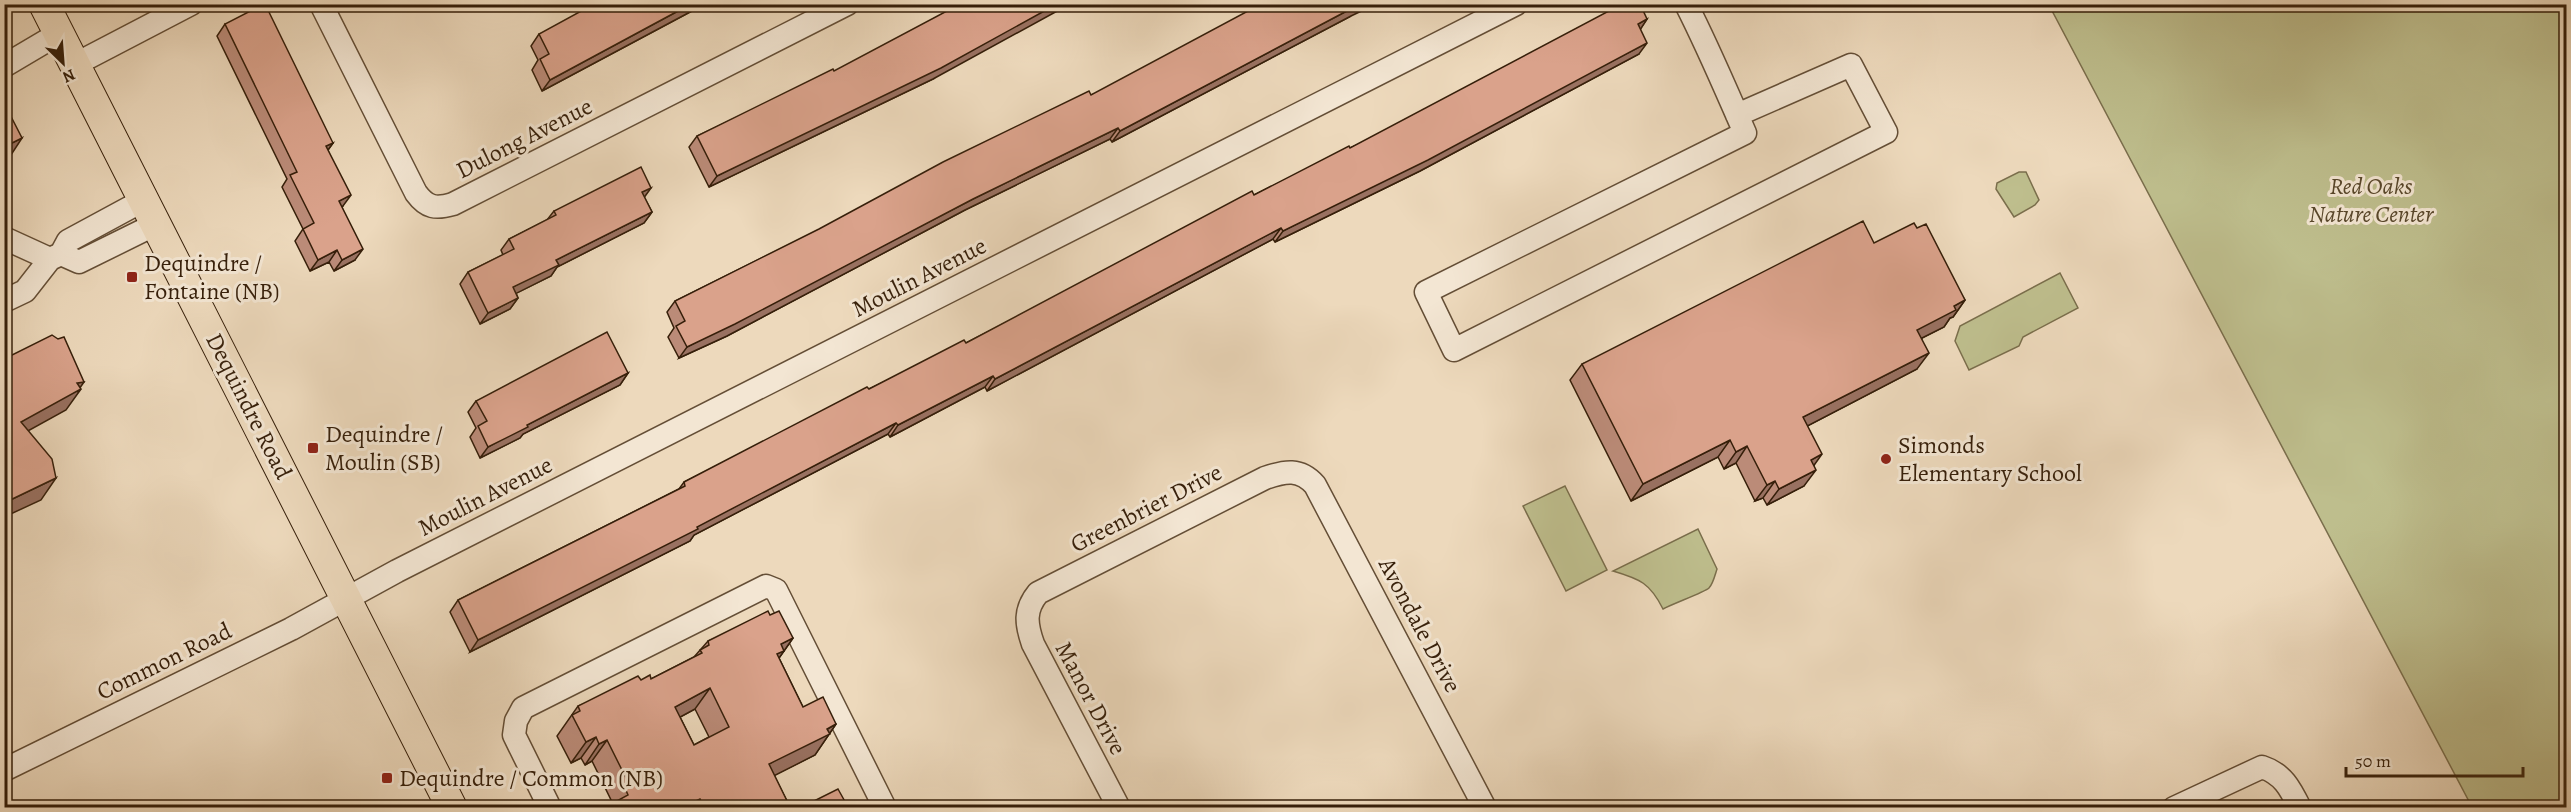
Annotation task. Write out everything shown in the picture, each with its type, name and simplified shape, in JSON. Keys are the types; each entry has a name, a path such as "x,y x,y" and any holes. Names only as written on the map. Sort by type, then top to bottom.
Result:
{"main road":[{"name":"Dequindre Road","path":"44,4 452,807"}],"street":[{"path":"74,64 191,4"},
{"name":"Dulong Avenue","path":"321,4 416,193 429,207 440,208 453,204 847,4"},
{"name":"Moulin Avenue","path":"346,597 1516,4"},
{"path":"1686,4 1718,67 1737,115 1745,133 1426,292 1454,350 1886,132 1851,65 1737,115"},
{"path":"4,66 58,34"},
{"path":"4,302 25,291 68,241 149,212"},
{"path":"4,238 56,256"},
{"name":"Greenbrier Drive","path":"1027,610 1038,593 1265,478 1279,473 1300,473"},
{"name":"Avondale Drive","path":"1300,473 1309,478 1322,497 1485,807"},
{"path":"550,807 514,735 516,721 523,708 766,586 776,590 885,807"},
{"name":"Common Road","path":"4,770 291,629 346,597"},
{"name":"Manor Drive","path":"1027,610 1027,628 1033,644 1119,807"},
{"path":"2174,807 2262,767 2276,772 2286,782 2300,807"}],"green space":[{"name":"Red Oaks Nature Center","path":"2049,5 2566,5 2566,807 2472,807"},
{"path":"2019,172 2026,172 2039,200 2035,205 2014,217 1996,189 1997,183"},
{"path":"2060,273 2078,308 2023,337 2019,346 1969,370 1955,341 1960,326"},
{"path":"1565,486 1607,570 1566,591 1523,506"},
{"path":"1698,529 1717,569 1714,579 1706,590 1663,609 1654,593 1643,583 1613,571"}],"building":[{"path":"265,4 333,143 326,146 351,195 339,201 363,249 342,260 337,250 318,260 303,229 314,223 290,175 297,172 225,24"},
{"path":"594,4 691,4 550,80 540,59 549,54 539,34"},
{"path":"960,4 1057,4 941,68 717,176 697,136 833,69 834,71"},
{"path":"1261,4 1360,4 1120,131 1118,128 973,199 687,347 676,326 685,321 675,301 819,229 943,162 1089,91 1091,95"},
{"path":"1622,4 1640,4 1647,19 1638,24 1647,43 1428,160 1283,231 1281,228 995,379 993,376 898,425 896,423 697,527 698,529 478,640 458,600 685,486 684,482 867,387 869,389 964,340 966,343 1252,191 1254,195 1349,146 1350,148"},
{"path":"4,103 22,138 4,147"},
{"path":"641,167 651,188 642,192 652,212 556,260 559,265 513,287 518,298 488,313 468,272 514,249 509,239 556,215 554,211"},
{"path":"1863,221 1874,243 1914,223 1917,228 1926,224 1965,300 1954,306 1956,310 1917,330 1929,353 1803,417 1822,454 1811,460 1816,470 1779,489 1775,481 1767,485 1747,446 1736,452 1730,440 1643,484 1582,364"},
{"path":"607,332 628,373 488,447 478,426 487,421 476,401"},
{"path":"52,335 58,339 64,337 84,382 77,383 81,389 21,422 52,459 56,478 4,503 4,359"},
{"path":"768,611 770,615 779,611 793,638 781,644 784,651 777,654 803,707 823,697 836,724 827,729 830,734 769,764 790,807 704,807 700,799 683,807 618,807 615,802 628,795 625,788 630,786 607,740 599,744 596,737 586,742 572,715 580,711 578,706 638,676 641,680 650,675 651,679 702,653 700,650 709,645 708,641","holes":["710,688 729,727 694,745 675,707"]},
{"path":"838,789 848,807 802,807"}],"place":[{"name":"Dequindre / Fontaine (NB)","path":"132,277"},
{"name":"Dequindre / Moulin (SB)","path":"313,448"},
{"name":"Simonds Elementary School","path":"1886,459"},
{"name":"Dequindre / Common (NB)","path":"387,778"}]}
